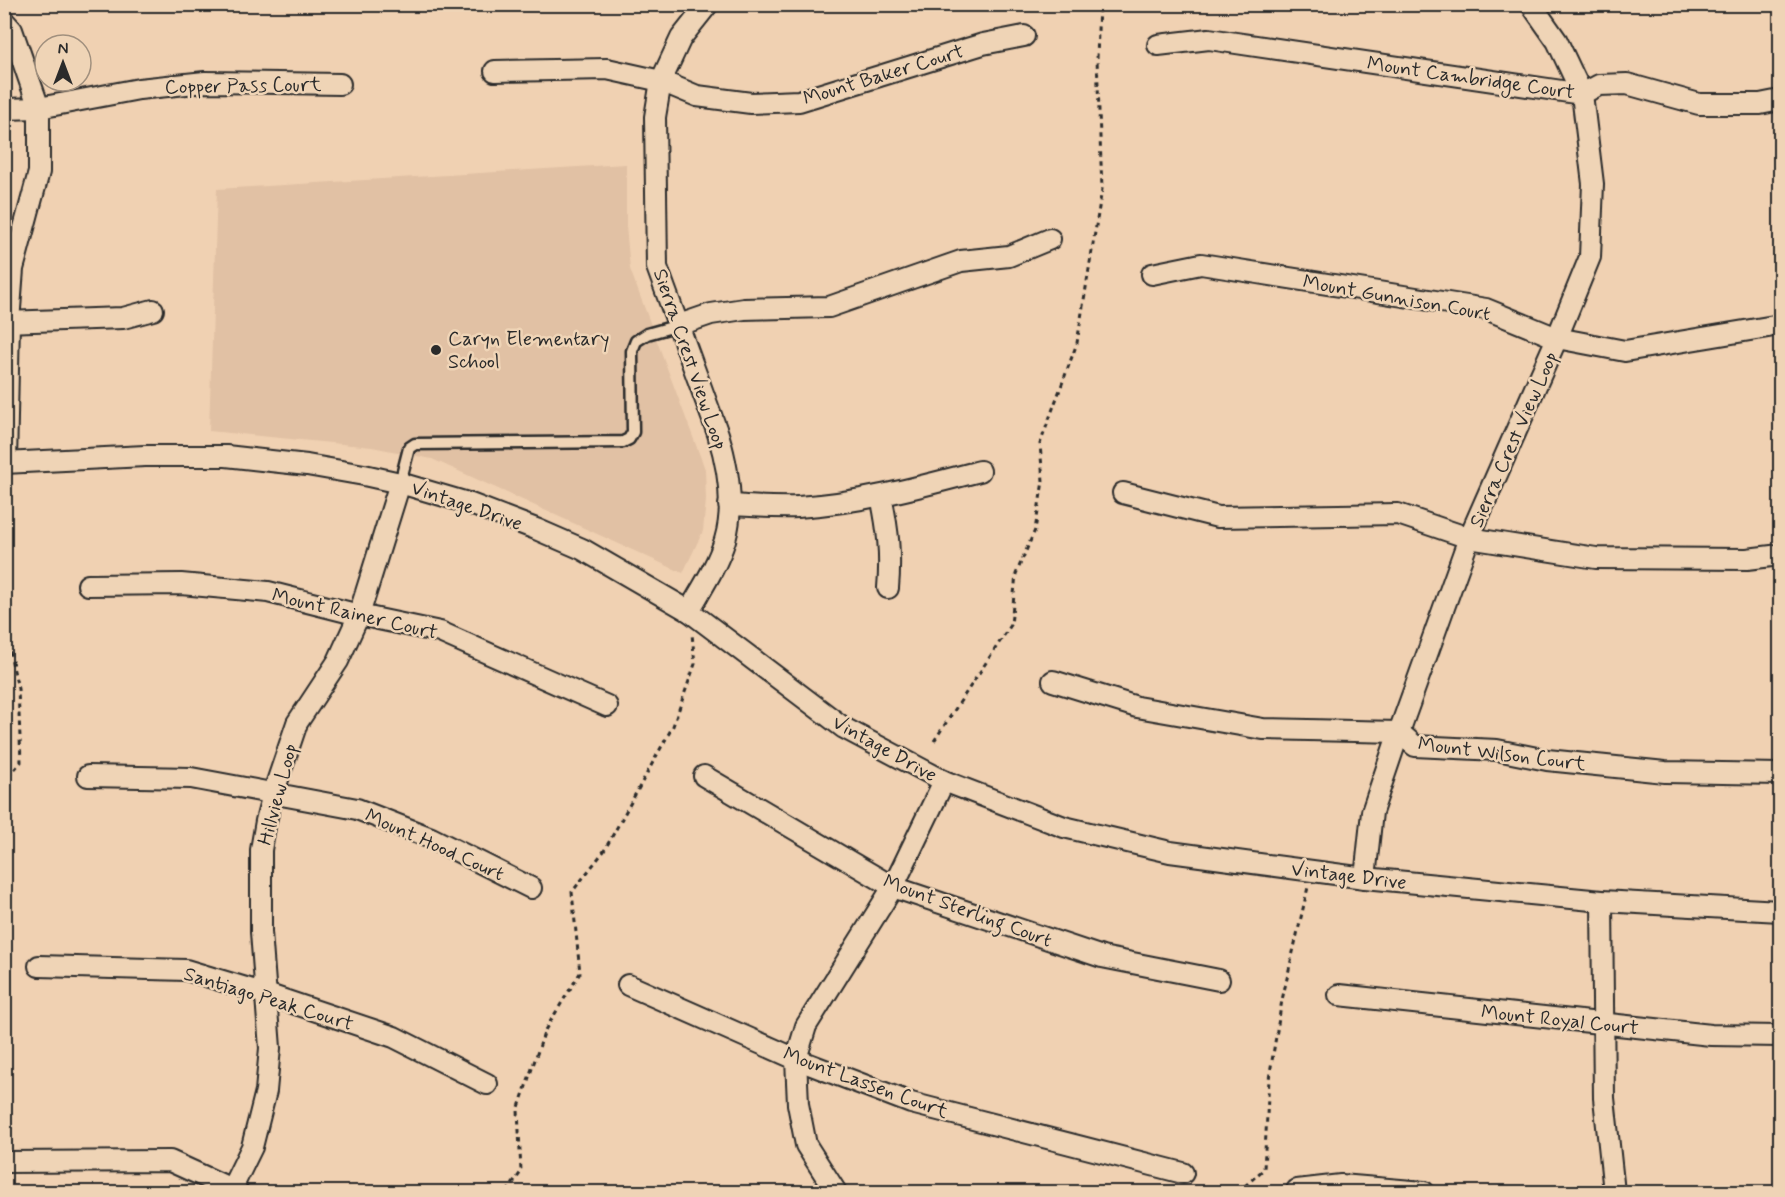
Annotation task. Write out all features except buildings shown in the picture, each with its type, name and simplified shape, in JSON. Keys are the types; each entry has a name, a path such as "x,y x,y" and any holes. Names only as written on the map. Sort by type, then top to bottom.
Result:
{"street":[{"name":"Sierra Crest View Loop","path":"689,611 714,566 725,538 729,505 726,460 657,267 655,117 661,81 681,38 708,4"},
{"name":"Sierra Crest View Loop","path":"1365,878 1372,812 1469,538 1590,257 1593,184 1582,94 1557,40 1531,4"},
{"path":"4,21 12,30 39,108 39,172 13,269 7,322 5,463"},
{"name":"Mount Baker Court","path":"495,71 607,69 661,81 697,96 750,103 799,101 983,44 1024,36"},
{"name":"Mount Cambridge Court","path":"1158,45 1209,39 1582,94 1599,85 1627,84 1699,104 1760,104 1780,100"},
{"name":"Copper Pass Court","path":"4,109 39,108 139,89 205,82 340,84"},
{"path":"679,325 711,314 744,309 829,308 961,261 1009,256 1050,239"},
{"name":"Mount Gunnison Court","path":"1152,274 1201,264 1486,309 1557,338 1625,351 1780,325"},
{"path":"7,322 123,318 153,310"},
{"name":"Vintage Drive","path":"5,463 134,456 226,456 307,465 400,483 468,503 582,549 689,611 844,728 944,781 1064,827 1170,852 1365,878 1602,901 1780,911"},
{"path":"729,505 796,507 881,496 980,471"},
{"name":"Hillview Loop","path":"233,1191 252,1147 266,1091 270,1048 261,932 261,850 273,794 297,723 338,661 359,615 400,483"},
{"path":"1123,494 1218,517 1398,514 1469,538 1596,558 1747,559 1780,555"},
{"path":"881,496 891,559 888,588"},
{"name":"Mount Rainer Court","path":"88,585 181,584 268,592 440,632 607,706"},
{"name":"Mount Wilson Court","path":"1053,681 1137,707 1253,728 1399,732 1415,746 1497,750 1547,760 1665,772 1780,774"},
{"name":"Mount Hood Court","path":"88,776 191,778 357,809 431,838 531,888"},
{"name":"Mount Sterling Court","path":"704,776 893,887 1102,957 1219,980"},
{"path":"836,1192 806,1145 798,1104 796,1059 806,1026 893,887 944,781"},
{"path":"1602,901 1604,1098 1614,1192"},
{"name":"Santiago Peak Court","path":"39,966 186,970 394,1037 487,1084"},
{"name":"Mount Lassen Court","path":"628,985 796,1059 911,1103 1183,1173"},
{"name":"Mount Royal Court","path":"1339,995 1712,1035 1780,1036"},
{"path":"5,1162 170,1161 233,1191"},
{"path":"1296,1190 1341,1185 1424,1192"}],"lane":[{"path":"400,483 410,448 415,444 623,442 629,439 633,432 632,351 636,341 646,334 679,325"}],"path":[{"path":"934,741 1011,625 1016,574 1035,530 1043,480 1040,444 1077,343 1102,189 1097,59 1100,4"},
{"path":"507,1192 520,1172 518,1110 545,1030 580,973 572,892 604,851 673,726 695,664 689,611"},
{"path":"4,625 18,689 21,762 4,781"},
{"path":"1238,1192 1264,1169 1269,1079 1278,1023 1312,871"}],"shaded area":[{"name":"Caryn Elementary School","path":"626,164 626,226 630,269 705,469 706,500 703,531 683,573 432,459 372,447 209,431 217,189"}],"place":[{"name":"Caryn Elementary School","path":"436,350"}]}
